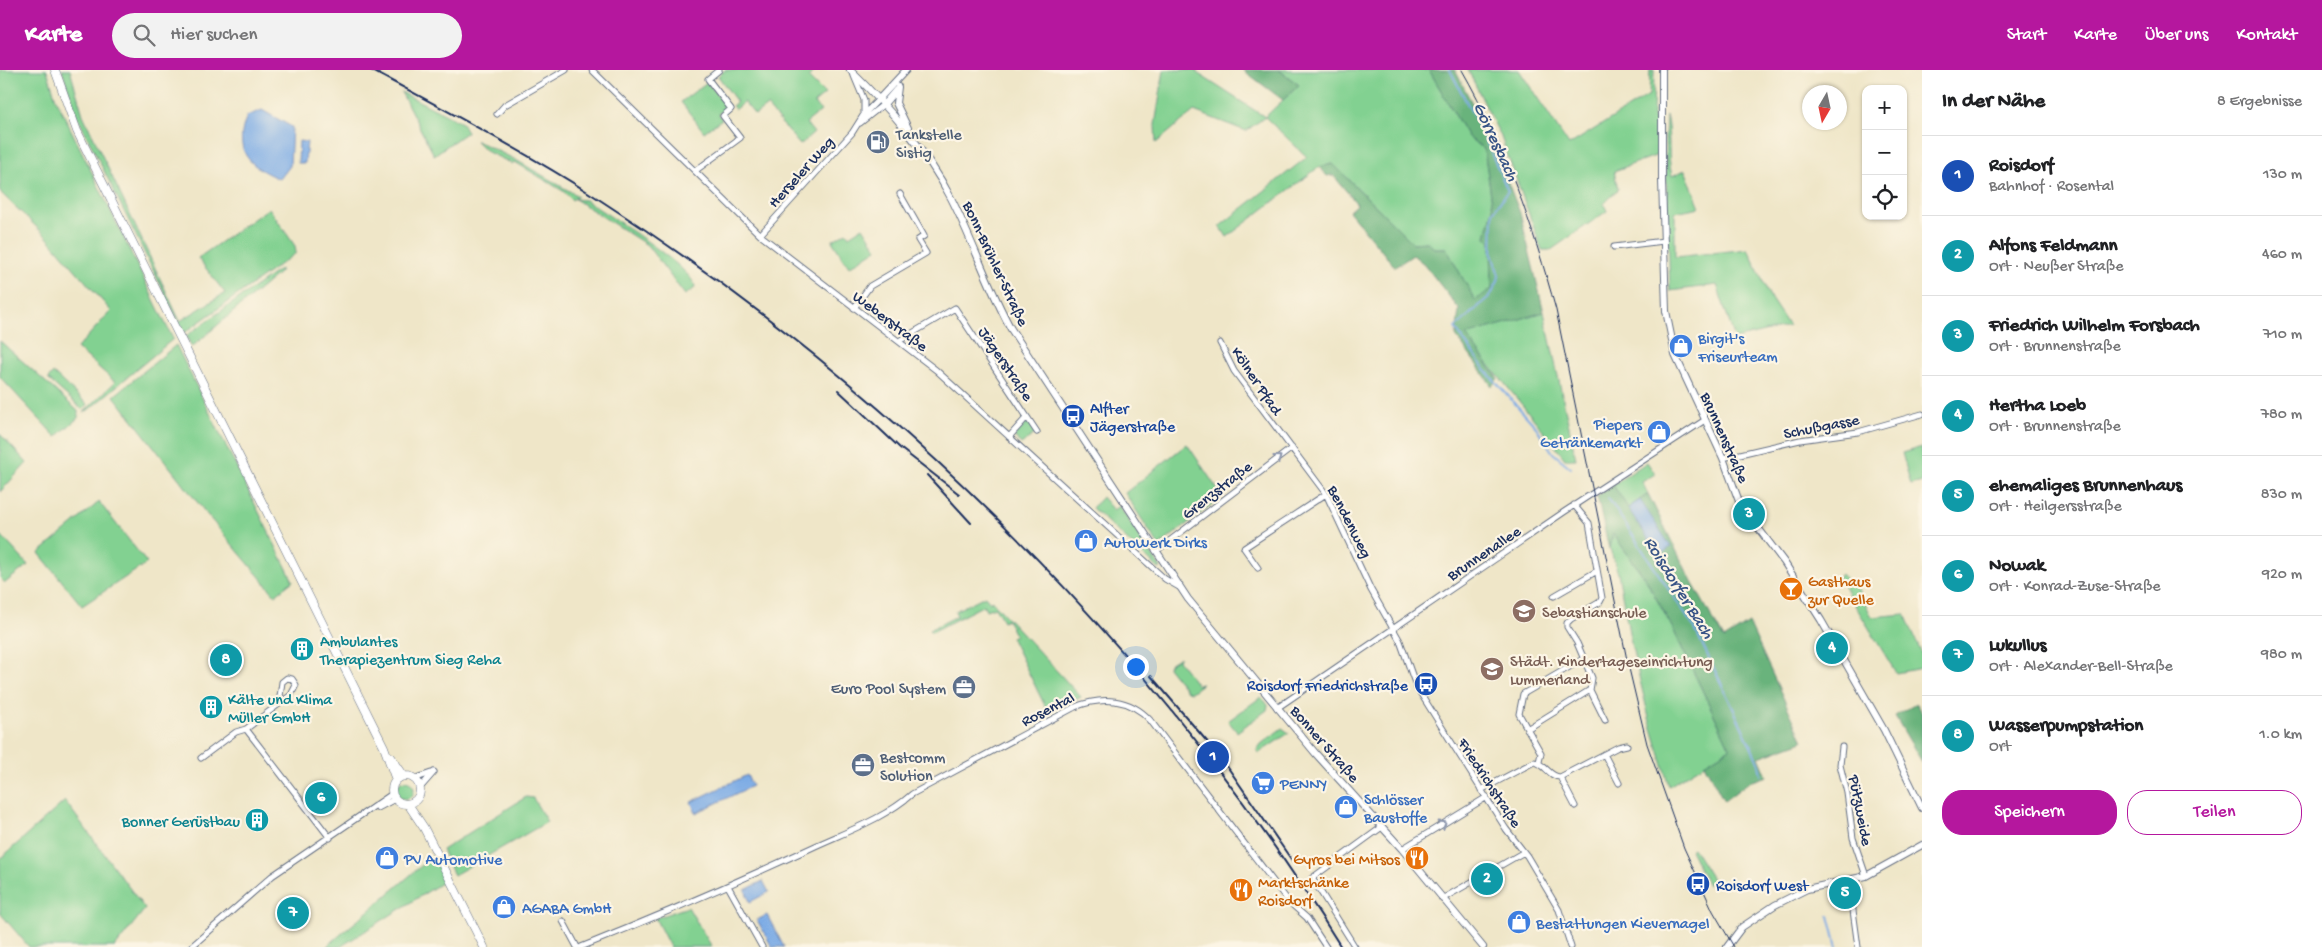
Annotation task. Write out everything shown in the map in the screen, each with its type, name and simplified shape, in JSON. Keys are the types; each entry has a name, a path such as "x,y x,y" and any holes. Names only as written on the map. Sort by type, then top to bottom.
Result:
{"main road":[{"path":"54,70 77,131 384,747 396,780"},
{"path":"384,747 404,776 414,779 420,788 419,795 412,802 401,803 394,797 392,788 396,780 404,776"},
{"path":"412,802 484,947"}],"street":[{"path":"497,114 505,105 566,70"},
{"name":"Weberstraße","path":"592,70 760,235 936,370 1164,579 1179,586"},
{"path":"695,171 740,138 723,116 731,109 708,78 719,70"},
{"name":"Bonn-Brühler-Straße","path":"851,70 912,135 952,200 996,302 1010,329 1156,551"},
{"name":"Bonn-Brühler-Straße","path":"851,70 862,95 864,114"},
{"name":"Brunnenstraße","path":"1662,70 1662,180 1666,311 1675,355 1723,458 1740,504 1784,562 1821,620 1884,730 1922,808"},
{"path":"879,98 905,71"},
{"path":"884,104 898,87 905,71"},
{"path":"898,87 896,103 912,135"},
{"name":"Herseler Weg","path":"859,124 864,114 879,98"},
{"name":"Herseler Weg","path":"760,235 859,124 884,104"},
{"path":"854,308 870,286 926,253 918,240 924,236 900,194"},
{"path":"1614,247 1664,241"},
{"name":"Jägerstraße","path":"899,341 955,308 1037,432"},
{"name":"Kölner Pfad","path":"1220,343 1234,371 1277,430"},
{"name":"Schußgasse","path":"1723,458 1800,440 1858,432 1922,414"},
{"path":"1009,437 1027,417"},
{"name":"Brunnenallee","path":"1277,708 1574,505 1704,420"},
{"name":"Bendenweg","path":"1277,430 1326,494 1371,590 1393,629"},
{"name":"Grenzstraße","path":"1156,551 1292,448"},
{"path":"1258,568 1244,548 1326,494"},
{"path":"1574,505 1589,523 1602,598 1600,602 1567,623 1567,627 1592,678 1590,690 1606,720"},
{"name":"Bonner Straße","path":"1156,551 1179,586 1219,639 1277,708 1402,849 1483,947"},
{"path":"1554,596 1597,571"},
{"name":"Friedrichstraße","path":"1393,629 1418,688 1481,790 1524,852 1559,910 1571,947"},
{"path":"1539,762 1541,753 1520,714 1523,694 1583,659"},
{"path":"202,758 236,732 246,729 279,704 295,690 296,685 292,679 287,678 282,682 279,704"},
{"path":"1527,729 1590,690"},
{"name":"Rosental","path":"581,947 728,886 887,812 912,794 1075,706 1105,699 1132,706 1150,720 1289,902 1307,918 1326,947"},
{"path":"246,729 330,838"},
{"path":"1481,790 1534,762 1539,762 1554,776 1560,777 1618,747 1627,745"},
{"name":"Pützweide","path":"1842,747 1840,765 1847,793 1853,838 1866,876"},
{"path":"1604,754 1619,783"},
{"path":"414,779 434,772 420,788"},
{"path":"1560,777 1575,806"},
{"path":"192,947 272,876 394,797"},
{"path":"1402,849 1487,797"},
{"path":"1355,947 1312,878 1382,827"},
{"path":"1727,947 1742,927 1775,904 1807,889 1866,876 1922,845"},
{"path":"1442,898 1524,852"},
{"path":"1849,881 1858,947"},
{"path":"728,886 762,947"},
{"path":"562,921 577,947"}],"green space":[{"path":"0,70 47,70 56,99 173,339 84,412 115,382 77,348 111,311 46,236 0,192"},
{"path":"62,70 70,70 83,115 180,321 225,293 198,258 269,208 295,246 296,253 184,333 77,116"},
{"path":"725,70 817,70 808,77 825,94 814,103 821,111 806,123 814,133 800,145 767,106 755,115 744,102 735,109 732,106 737,102 718,76"},
{"path":"1164,70 1198,70 1197,73 1265,117 1246,131 1194,111 1156,143 1155,125"},
{"path":"1243,70 1279,70 1299,85 1283,100"},
{"path":"1279,70 1429,70 1468,137 1484,149 1493,209 1486,237 1491,242 1492,289 1475,301 1446,248 1434,248 1427,242 1413,243 1333,164 1319,167 1227,237 1220,226 1307,157 1265,117 1299,85"},
{"path":"1429,70 1455,70 1492,142 1520,213 1544,312 1466,335 1498,378 1492,386 1456,336 1459,309 1424,264 1413,255 1395,267 1349,211 1357,204 1333,175 1327,176 1319,167 1333,164 1413,243 1427,242 1434,248 1446,248 1475,300 1492,289 1491,242 1486,237 1493,209 1484,149 1468,137"},
{"path":"1468,70 1519,70 1569,145 1649,95 1650,70 1654,70 1653,116 1657,129 1658,155 1614,171 1618,189 1604,204 1607,211 1551,250 1542,250 1501,137"},
{"path":"707,82 727,107 718,114 722,119 704,132 681,102"},
{"path":"401,92 462,123 467,132 434,155"},
{"path":"1666,115 1672,176 1685,170 1700,207 1675,212 1675,257 1748,249 1771,299 1789,326 1735,339 1717,285 1670,291 1665,138"},
{"path":"475,140 516,160 578,196 572,200 563,191 515,162 513,164 486,151"},
{"path":"575,199 585,200 647,241 681,268 691,279 695,288 685,295 647,245"},
{"path":"863,227 877,249 849,267 832,241 846,232 849,236"},
{"path":"280,269 280,272 192,347 186,336"},
{"path":"1544,312 1576,459 1565,459 1465,335"},
{"path":"0,341 78,411 78,418 56,437 0,377"},
{"path":"176,345 293,581 275,595 209,517 114,396"},
{"path":"53,373 88,405 83,410 48,379"},
{"path":"1028,421 1036,433 1021,444 1014,436"},
{"path":"0,434 27,463 0,492"},
{"path":"1187,444 1222,496 1159,546 1125,493"},
{"path":"1922,447 1922,482 1911,485 1902,453"},
{"path":"1647,462 1655,474 1642,482 1648,494 1628,508 1613,485"},
{"path":"1613,485 1628,508 1648,494 1692,582 1724,639 1749,623 1803,741 1759,757 1767,776 1749,782 1724,801 1704,764 1730,748 1672,627 1645,578 1613,534 1609,549 1597,496"},
{"path":"1102,497 1113,510 1119,506 1161,568 1159,569 1092,508"},
{"path":"99,502 147,563 82,606 39,553"},
{"path":"0,534 28,565 5,583 0,578"},
{"path":"1613,534 1645,578 1672,627 1730,748 1669,786 1649,718 1631,643 1618,573 1610,549"},
{"path":"1841,574 1849,582 1856,582 1872,617 1905,614 1922,655 1922,668 1896,673 1838,577"},
{"path":"985,596 990,602 992,601 1081,697 1049,714 1011,637 1015,635 1007,619 1003,621 995,607 986,610 984,605 932,632 929,630 957,616 955,611"},
{"path":"1180,657 1178,660 1197,685 1202,684 1191,692 1187,691 1168,667 1169,664"},
{"path":"1261,697 1268,705 1267,710 1237,732 1228,721"},
{"path":"1916,704 1922,713 1922,762 1895,716"},
{"path":"1282,728 1289,733 1259,753 1257,750 1261,744"},
{"path":"401,781 409,781 414,786 412,797 401,799 396,794 396,786"},
{"path":"526,797 533,798 547,822 454,875 442,850"},
{"path":"65,801 145,909 115,947 29,947 0,913 0,859"},
{"path":"1693,848 1714,882 1708,885 1690,850"},
{"path":"434,855 446,880 340,947 326,947"},
{"path":"688,907 712,947 670,947 655,918"}],"water":[{"path":"262,110 292,127 290,166 280,179 252,163 246,156 243,148 241,138 247,116"},
{"path":"299,141 307,142 305,163 298,163"},
{"path":"1640,500 1671,547 1659,555 1628,508"},
{"path":"747,775 752,786 696,813 691,802"},
{"path":"763,881 769,892 750,902 745,890"},
{"path":"767,915 784,947 772,947 757,920"}],"waterway":[{"name":"Roisdorfer Bach","path":"1450,70 1483,134 1508,191 1493,212 1492,254 1499,275 1498,281 1491,295 1455,328 1486,371 1536,427 1553,453 1571,468"},
{"name":"Roisdorfer Bach","path":"1608,498 1695,629 1759,764 1761,775"},
{"name":"Roisdorfer Bach","path":"1829,916 1837,947"}],"tram line":[{"path":"1462,70 1492,127 1505,157 1538,248 1556,310 1627,660 1647,744 1684,848 1713,911 1734,947"}],"railway":[{"path":"371,70 457,116 597,198 707,273 812,353 914,440 1010,532 1102,629 1188,730 1268,837 1341,947"},
{"path":"838,390 900,448 959,494"},
{"path":"927,475 971,523"},
{"path":"1151,676 1222,759 1293,862"}],"place":[{"name":"Tankstelle Sistig","path":"878,142"},
{"name":"Birgit's Friseurteam","path":"1681,346"},
{"name":"Alfter Jägerstraße","path":"1073,416"},
{"name":"Piepers Getränkemarkt","path":"1659,432"},
{"name":"Friedrich Wilhelm Forsbach","path":"1749,514"},
{"name":"AutoWerk Dirks","path":"1086,541"},
{"name":"Gasthaus zur Quelle","path":"1791,589"},
{"name":"Sebastianschule","path":"1524,611"},
{"name":"Hertha Loeb","path":"1832,648"},
{"name":"Ambulantes Therapiezentrum Sieg Reha","path":"302,649"},
{"name":"Wasserpumpstation","path":"226,660"},
{"name":"Städt. Kindertageseinrichtung Lummerland","path":"1492,669"},
{"name":"Roisdorf Friedrichstraße","path":"1426,684"},
{"name":"Euro Pool System","path":"964,687"},
{"name":"Kälte und Klima Müller GmbH","path":"211,707"},
{"name":"Roisdorf","path":"1213,757"},
{"name":"Bestcomm Solution","path":"863,765"},
{"name":"PENNY","path":"1263,783"},
{"name":"Nowak","path":"321,798"},
{"name":"Schlösser Baustoffe","path":"1346,807"},
{"name":"Bonner Gerüstbau","path":"257,820"},
{"name":"PV Automotive","path":"387,858"},
{"name":"Gyros bei Mitsos","path":"1417,858"},
{"name":"Alfons Feldmann","path":"1487,879"},
{"name":"Roisdorf West","path":"1698,884"},
{"name":"Marktschänke Roisdorf","path":"1241,890"},
{"name":"ehemaliges Brunnenhaus","path":"1845,893"},
{"name":"AGABA GmbH","path":"504,907"},
{"name":"Lukullus","path":"293,913"},
{"name":"Bestattungen Kievernagel","path":"1519,922"}],"water label":[{"name":"Görresbach","path":"1497,141"}]}
